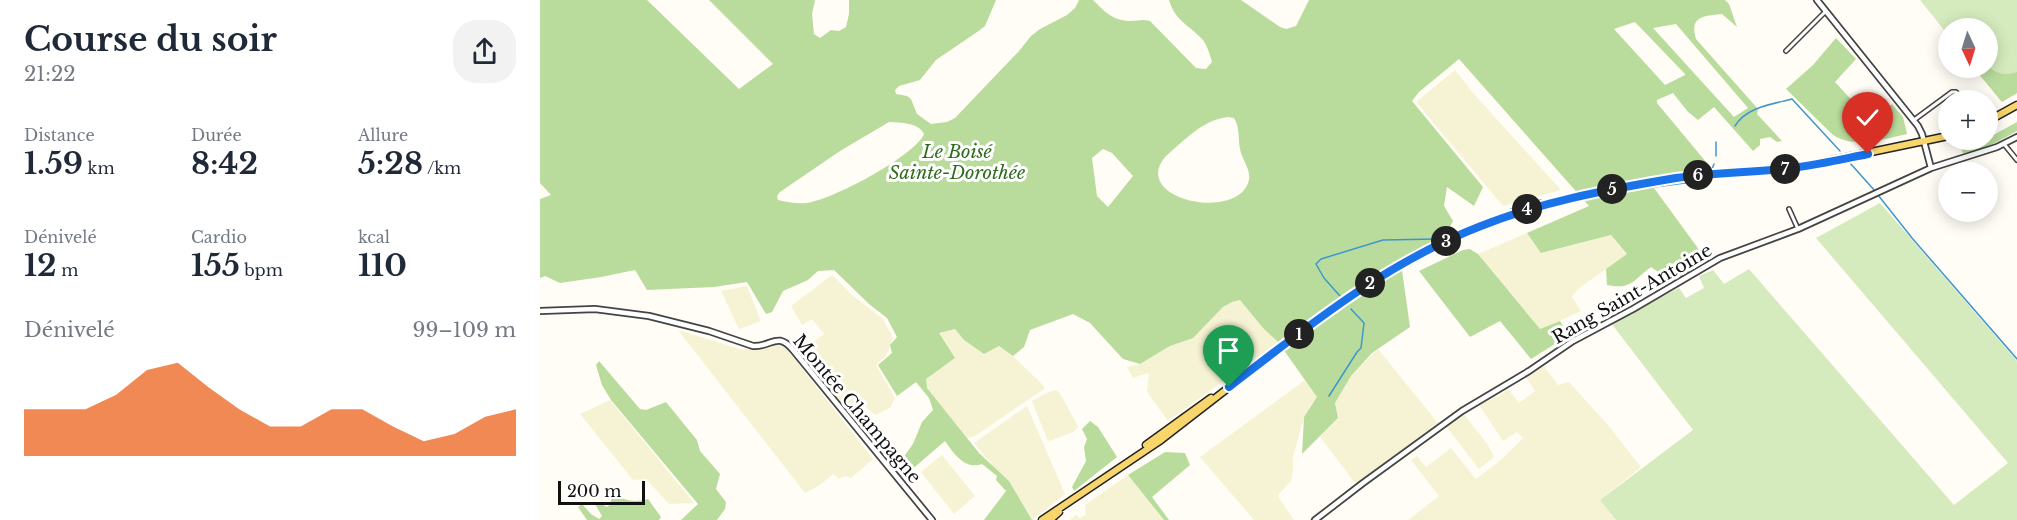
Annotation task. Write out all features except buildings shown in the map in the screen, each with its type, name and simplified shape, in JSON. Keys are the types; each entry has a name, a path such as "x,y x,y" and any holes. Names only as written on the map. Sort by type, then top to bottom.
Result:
{"main road":[{"path":"1998,115 2017,105"},
{"path":"1042,520 1121,466 1191,411 1229,387 1355,293 1394,268 1467,231 1510,214 1578,196 1672,178 1804,166 1938,138"},
{"path":"1050,520 1073,500"}],"street":[{"path":"1817,0 1914,120 1920,130 1930,168"},
{"path":"1786,51 1826,10"},
{"path":"1914,120 1938,102"},
{"name":"Rang Saint-Antoine","path":"1315,520 1462,411 1529,371 1573,341 1720,258 1798,229 1930,168 2004,144 2017,137"},
{"path":"2004,144 2017,160"},
{"path":"1789,209 1798,229"},
{"name":"Montée Champagne","path":"540,311 599,309 649,316 709,330 753,346 783,340 932,520"}],"shaded area":[{"path":"1455,70 1561,190 1503,206 1416,102"},
{"path":"1527,233 1542,253 1611,235 1627,254 1578,289 1572,297 1581,311 1540,330 1478,254"},
{"path":"832,275 852,295 883,319 893,338 886,356 876,365 895,398 890,408 875,415 864,405 848,413 798,353 824,334 812,319 802,325 791,306"},
{"path":"747,286 761,321 739,329 721,291"},
{"path":"1240,300 1278,342 1168,421 1147,392 1148,373 1133,378 1127,367 1140,364 1170,346 1192,338 1223,307"},
{"path":"956,329 964,340 984,354 999,346 1013,356 1044,386 1044,389 975,436 967,438 925,383 926,379 955,358 938,333"},
{"path":"678,330 740,349 763,349 778,343 783,344 873,459 851,478 845,476 839,479 833,474 820,485 805,493"},
{"path":"1378,349 1438,423 1356,484 1320,437 1338,419 1335,403 1351,376"},
{"path":"1542,364 1558,385 1569,382 1607,424 1641,467 1600,500 1616,520 1408,520 1439,496 1411,460 1417,456 1426,467 1451,448 1476,479 1501,460 1523,438 1517,432 1503,441 1479,405 1508,389 1519,403 1535,391 1525,376"},
{"path":"1305,380 1318,397 1304,417 1293,457 1291,481 1279,494 1279,498 1294,520 1254,520 1200,457"},
{"path":"1056,390 1060,393 1078,427 1075,431 1050,441 1047,439 1032,401"},
{"path":"610,400 694,503 669,504 646,479 633,480 580,414"},
{"path":"1027,406 1065,494 1032,520 1009,481 998,472 974,443"},
{"path":"1463,413 1488,445 1494,457 1479,469 1446,426"},
{"path":"942,455 975,496 954,514 921,472"},
{"path":"1128,475 1164,520 1070,520 1076,515 1079,518 1086,515 1085,505"}],"green space":[{"name":"Le Boisé Sainte-Dorothée","path":"540,0 647,0 739,89 773,64 709,0 815,0 812,14 814,34 820,38 831,30 839,31 846,27 849,0 996,0 985,26 936,60 920,80 899,86 895,90 896,94 911,99 917,114 931,124 947,122 955,118 1031,36 1067,15 1075,8 1079,0 1093,0 1114,18 1150,21 1196,68 1206,69 1212,62 1206,45 1178,17 1169,0 1241,0 1286,29 1296,26 1309,0 1725,0 1729,4 1737,27 1722,14 1704,17 1696,22 1694,31 1696,39 1758,109 1757,114 1782,141 1777,142 1770,137 1760,139 1760,145 1753,151 1714,107 1698,120 1688,112 1673,93 1657,100 1657,103 1711,168 1646,177 1708,262 1673,282 1651,267 1627,285 1607,285 1606,269 1627,254 1611,235 1541,253 1527,233 1589,206 1459,59 1419,92 1412,101 1483,187 1474,206 1447,187 1444,206 1453,221 1443,239 1405,256 1402,270 1410,327 1372,353 1351,376 1335,403 1338,418 1302,454 1304,417 1317,397 1278,342 1240,300 1223,307 1193,338 1170,346 1140,364 1123,359 1090,323 1073,314 1030,330 1024,347 1013,356 999,346 984,354 964,340 955,329 939,333 955,358 926,379 927,388 979,453 1009,481 1032,520 984,520 1006,491 996,480 997,476 982,464 965,463 956,456 945,441 902,478 895,469 913,444 922,422 933,410 929,398 916,382 897,396 878,365 892,353 890,345 897,337 887,318 834,270 818,271 808,280 783,291 772,312 766,314 747,282 714,287 647,290 635,270 560,283 545,276 540,278 540,199 551,195 540,183","holes":["1635,22 1685,75 1665,85 1614,29","1676,24 1748,108 1734,117 1653,28","1234,118 1236,122 1240,149 1249,172 1249,180 1241,193 1226,200 1208,203 1173,194 1162,184 1158,171 1166,156 1202,126 1219,119","889,122 913,125 924,134 905,154 889,165 833,194 818,200 799,203 778,200 777,196 840,151","1103,149 1112,153 1133,176 1108,207 1097,196 1092,158"]},
{"path":"1920,0 2017,0 2017,93 2002,102 1998,97 1998,90 1992,90 1982,78 1998,78 1998,18 1938,18 1938,22"},
{"path":"1836,38 1856,59 1835,82 1869,119 1892,104 1903,117 1907,134 1869,142 1841,139 1833,135 1786,89 1813,65"},
{"path":"1998,72 2009,74 2017,72 2017,93 2002,102 1998,97 1998,90 1992,90 1982,78 1998,78"},
{"path":"2017,122 2017,131 1998,141 1998,132"},
{"path":"1962,150 1977,150 1970,152 1963,153"},
{"path":"1880,203 2017,361 2017,520 1616,520 1600,500 1693,430 1611,323 1679,288 1686,298 1704,288 1699,276 1713,270 1724,284 1749,269 1954,505 2008,463 1816,238"},
{"path":"1470,249 1478,254 1540,329 1560,321 1569,335 1531,359 1500,321 1470,337 1419,271 1463,250"},
{"path":"599,361 640,409 646,410 666,402 697,440 700,451 720,474 716,489 726,502 725,509 717,520 681,520 698,504 611,400 602,385 596,365"},
{"path":"1090,421 1098,427 1117,457 1074,491 1072,487 1086,461 1084,447 1087,439 1082,429"},
{"path":"1165,452 1185,453 1190,465 1152,497 1169,520 1164,520 1128,475"},
{"path":"617,495 631,501 648,499 661,517 659,520 587,520 578,507 582,504 599,519 602,516 595,504 600,503 607,507 611,504 611,496"}],"waterway":[{"path":"1735,126 1753,110 1792,99 1840,151"},
{"path":"1716,142 1716,156"},
{"path":"1850,163 1875,191"},
{"path":"1712,169 1714,164"},
{"path":"1552,207 1632,190 1715,179"},
{"path":"1878,195 1912,238 2017,359"},
{"path":"1511,209 1541,200"},
{"path":"1340,296 1324,278 1316,264 1321,259 1383,240 1437,239"},
{"path":"1329,396 1361,348 1364,323 1351,309"}],"route":[{"path":"1229,387 1355,293 1394,268 1467,231 1501,218 1569,198 1672,178 1792,168 1868,154"}]}
